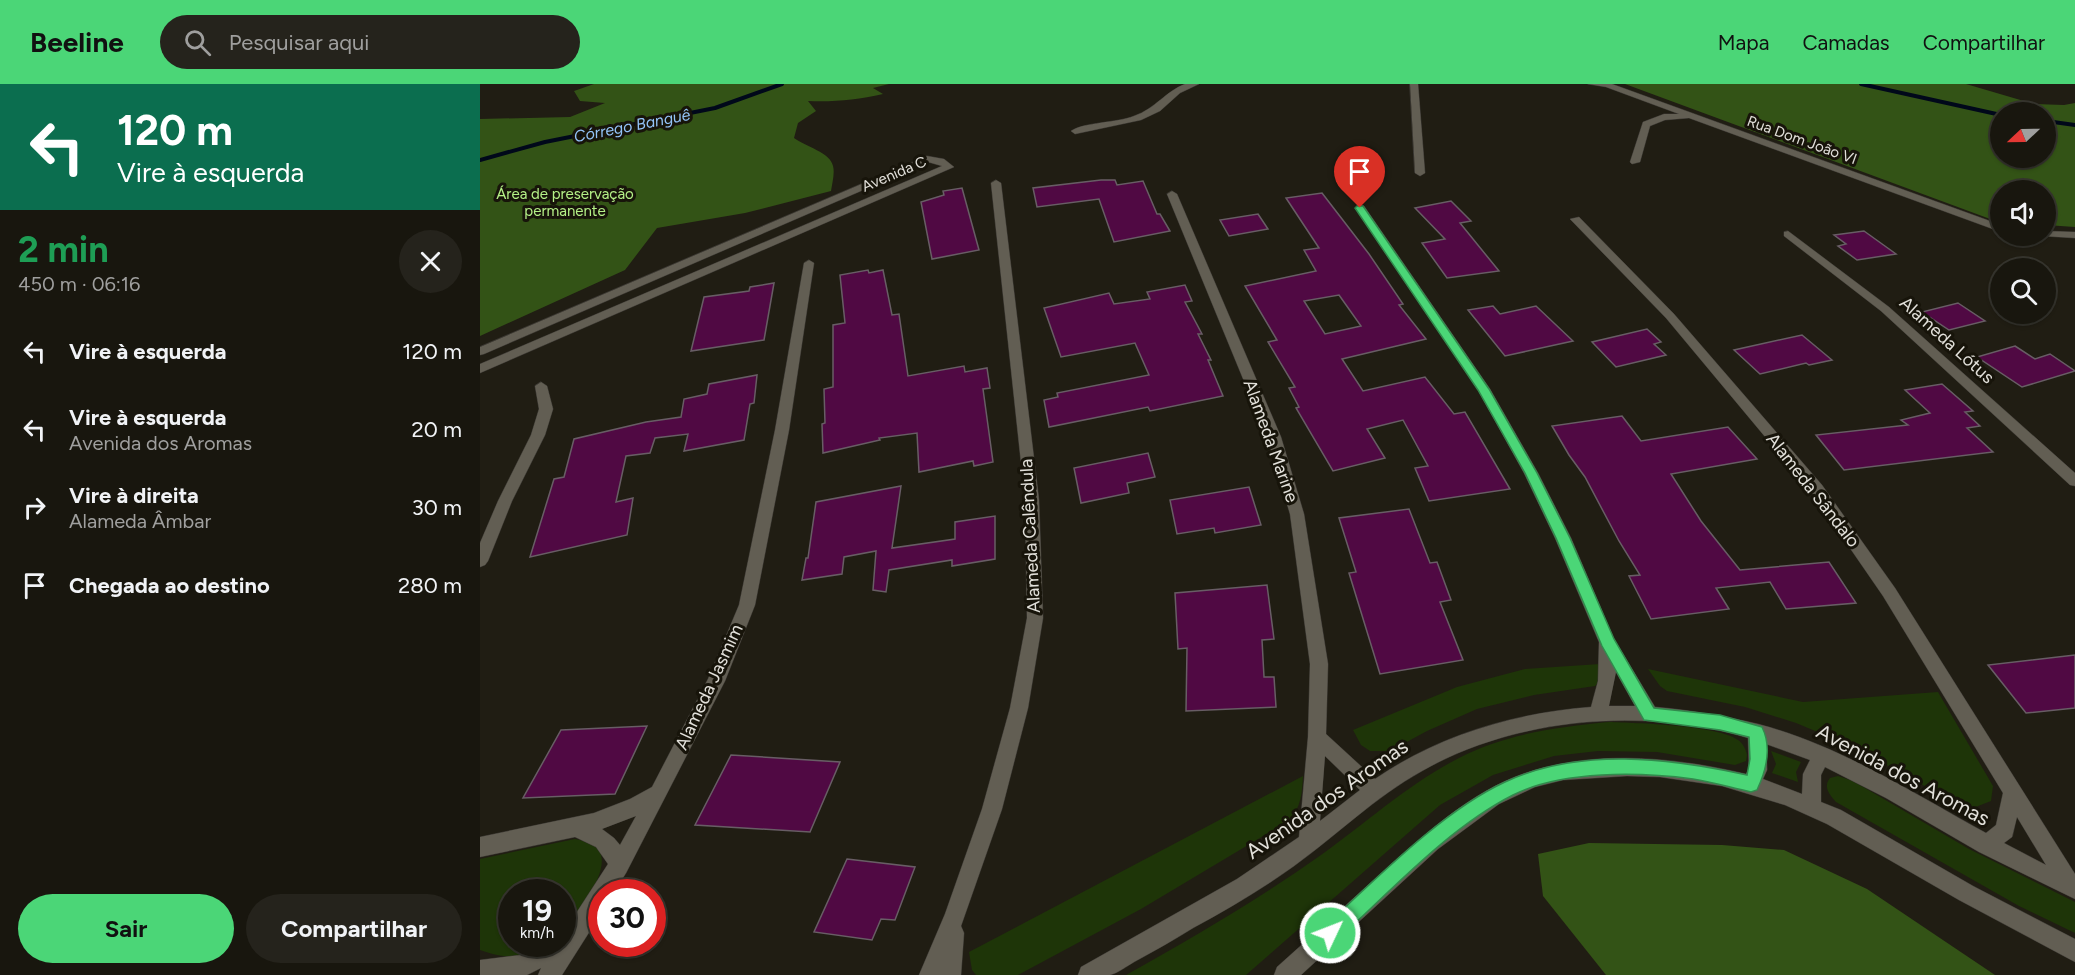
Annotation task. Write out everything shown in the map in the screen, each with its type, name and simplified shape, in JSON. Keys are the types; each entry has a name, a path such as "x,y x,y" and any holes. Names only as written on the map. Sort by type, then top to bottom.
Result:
{"street":[{"path":"1075,131 1131,120 1156,109 1178,88 1195,84"},
{"path":"1413,84 1420,173"},
{"name":"Rua Dom João VI","path":"1592,84 1607,84 1990,225"},
{"path":"1635,162 1646,124 1664,117 1697,117"},
{"name":"Avenida C","path":"480,351 927,159 941,161 949,167 480,369"},
{"name":"Alameda Calêndula","path":"930,975 955,915 992,809 1019,708 1035,618 1032,500 996,183"},
{"name":"Alameda Marine","path":"1172,194 1274,437 1297,514 1318,664 1317,737 1309,840"},
{"path":"1360,208 1484,389 1531,473 1563,538 1607,642 1650,715"},
{"name":"Alameda Sândalo","path":"1575,219 1670,316 1817,489 1889,592 2073,889"},
{"name":"Alameda Lótus","path":"1788,234 1885,309 2075,481"},
{"path":"2056,234 2075,235"},
{"name":"Alameda Jasmim","path":"576,932 619,866 659,792 716,681 747,605 782,430 809,263"},
{"path":"480,561 538,435 546,409 541,386"},
{"path":"1598,715 1607,681 1607,642"},
{"name":"Avenida dos Aromas","path":"1089,975 1266,872 1374,791 1437,753 1502,728 1556,717 1650,715 1720,722 1757,732 1849,769 1986,845 2073,889"},
{"path":"1751,784 1758,770 1757,732"},
{"path":"1317,737 1374,791"},
{"path":"1812,808 1812,774 1821,757"},
{"path":"1285,975 1426,847 1473,811 1509,788 1556,773 1625,766 1694,771 1751,784 1834,817 1966,893 2075,951"},
{"path":"1986,845 2005,830 2013,791"},
{"path":"480,847 575,828 620,815 659,792"},
{"path":"575,828 603,839 613,850 619,866"},
{"name":"Alameda Calêndula","path":"950,975 955,915"},
{"path":"480,971 522,966 545,957"},
{"name":"Alameda Jasmim","path":"549,975 560,957"},
{"path":"480,971 488,975"}],"green space":[{"name":"Área de preservação permanente","path":"594,84 889,84 873,88 883,94 846,100 808,101 816,111 798,123 794,138 828,157 831,161 834,172 831,191 745,213 657,228 625,270 480,336 480,119 570,117 605,103 580,101 574,91"},
{"path":"1625,84 1966,84 2027,102 1990,102 1990,168 2056,168 2056,105 2075,103 2075,227 2056,226 2056,180 1990,180 1990,219"},
{"path":"1600,664 1601,680 1595,686 1534,695 1477,709 1427,731 1390,751 1370,751 1361,745 1353,730 1457,687 1525,669"},
{"path":"1648,669 1803,702 1938,692 1993,786 1991,801 1968,810 1856,748 1796,723 1745,707 1667,691 1660,686"},
{"path":"1609,722 1695,728 1728,735 1743,745 1747,755 1746,761 1735,765 1657,752 1598,751 1554,756 1493,775 1440,805 1246,975 1126,975 1274,887 1422,780 1459,758 1513,737 1570,726"},
{"path":"1771,751 1801,762 1796,772 1798,782 1772,773 1776,764"},
{"path":"1303,776 1297,810 1290,820 1141,909 1018,975 976,975 972,970 969,952"},
{"path":"1838,776 1853,781 1969,849 2075,902 2075,933 2019,906 1836,802 1829,793 1827,784 1830,778"},
{"path":"575,839 595,846 600,852 602,861 597,879 588,879 588,897 576,914 576,879 498,879 498,955 480,950 480,859"},
{"path":"1589,843 1722,845 1784,850 1867,889 1995,975 1606,975 1543,896 1538,854"}],"building":[{"path":"1115,180 1117,185 1143,181 1157,214 1160,214 1170,231 1114,242 1099,199 1037,207 1033,188"},
{"path":"962,188 979,250 932,259 921,202 944,195 943,191"},
{"path":"1322,193 1369,254 1403,304 1399,305 1426,339 1342,359 1363,391 1425,377 1454,414 1465,412 1510,489 1429,501 1415,468 1428,466 1403,420 1367,429 1385,458 1333,471 1296,408 1299,407 1289,388 1295,387 1268,342 1277,340 1245,286 1316,271 1304,250 1319,248 1286,198","holes":["1339,295 1361,326 1325,334 1304,301"]},
{"path":"1451,201 1471,221 1460,223 1499,271 1447,278 1422,243 1445,239 1415,208"},
{"path":"1258,214 1268,229 1229,236 1220,220"},
{"path":"1864,231 1896,254 1857,260 1838,246 1846,244 1834,235"},
{"path":"868,270 869,273 883,270 892,315 899,314 908,376 964,366 965,372 987,368 990,388 983,389 993,462 974,466 973,461 919,472 917,433 879,438 880,440 823,453 824,389 833,387 833,325 845,323 840,275"},
{"path":"774,283 764,340 691,351 704,297 749,291 750,287"},
{"path":"1185,285 1192,301 1185,302 1202,334 1198,334 1211,360 1208,360 1223,396 1150,411 1148,407 1049,427 1044,400 1058,397 1057,393 1149,375 1135,343 1061,357 1044,308 1109,293 1114,304 1150,299 1147,292"},
{"path":"1958,303 1985,321 1949,330 1922,312"},
{"path":"1493,306 1500,314 1536,306 1573,341 1505,356 1468,310"},
{"path":"1647,329 1661,342 1654,344 1666,355 1616,367 1592,342"},
{"path":"1802,335 1832,360 1809,365 1806,363 1760,374 1734,350"},
{"path":"2015,346 2035,359 2050,354 2075,371 2022,387 1977,357"},
{"path":"757,375 754,403 750,404 744,440 684,451 688,434 655,438 650,453 626,456 616,502 633,498 627,535 530,557 554,479 564,477 574,439 646,422 681,417 684,399 707,394 709,384"},
{"path":"1942,384 1973,411 1965,412 1980,426 1967,428 1993,452 1844,470 1816,435 1908,425 1901,420 1930,413 1905,390"},
{"path":"1622,416 1641,441 1728,427 1757,459 1671,474 1701,521 1740,570 1829,562 1856,603 1786,609 1770,582 1716,588 1729,609 1651,619 1629,576 1640,575 1585,477 1552,426"},
{"path":"1148,453 1155,477 1127,483 1129,493 1081,503 1074,468"},
{"path":"901,486 892,548 955,539 955,522 995,516 995,559 952,566 952,560 889,570 886,592 873,590 876,551 844,557 842,574 802,580 806,558 808,558 816,502"},
{"path":"1249,487 1261,525 1215,533 1214,528 1177,534 1170,500"},
{"path":"1409,509 1430,563 1437,562 1451,600 1440,602 1463,660 1380,674 1349,573 1356,572 1339,518"},
{"path":"1267,585 1274,639 1262,640 1264,677 1274,677 1276,707 1186,711 1187,648 1178,649 1175,593"},
{"path":"2075,655 2075,708 2026,713 1988,665"},
{"path":"647,726 615,794 523,798 561,730"},
{"path":"731,755 840,762 810,832 695,825"},
{"path":"847,859 915,867 895,920 881,919 872,940 814,932"}],"waterway":[{"name":"Córrego Banguê","path":"480,160 545,142 715,108 782,84"},
{"path":"1861,84 1990,113"},
{"path":"2056,122 2075,125"}],"route":[{"path":"1330,933 1426,847 1473,811 1509,788 1556,773 1625,766 1694,771 1751,784 1758,770 1757,732 1720,722 1650,715 1607,642 1563,538 1531,473 1484,389 1360,208"}]}
